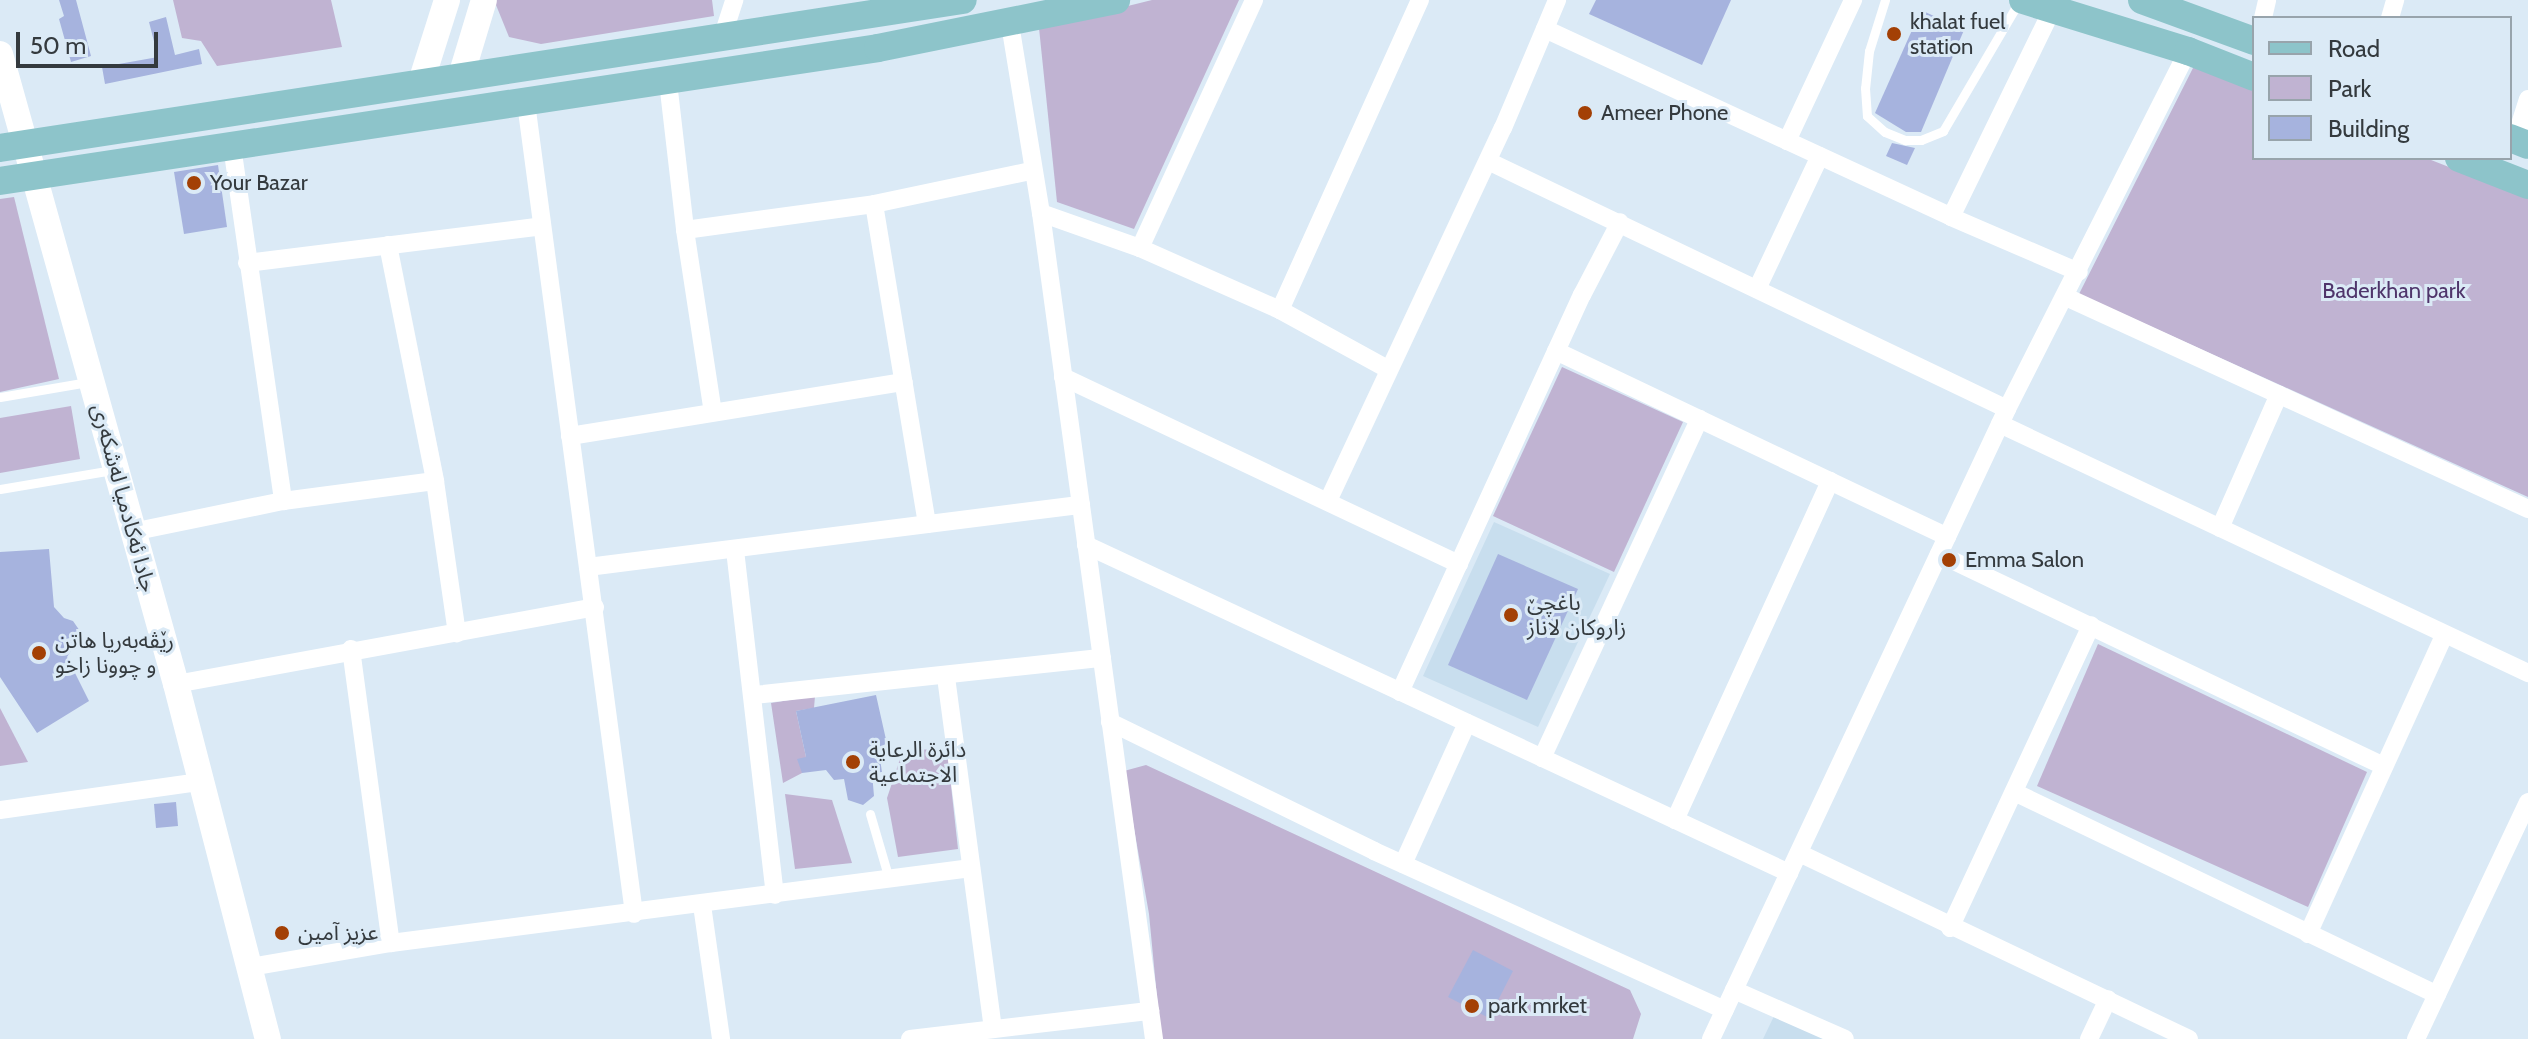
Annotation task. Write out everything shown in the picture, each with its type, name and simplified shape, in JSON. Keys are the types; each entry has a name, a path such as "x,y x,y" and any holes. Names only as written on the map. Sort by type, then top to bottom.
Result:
{"main road":[{"path":"421,82 447,0"},
{"path":"461,76 484,0"},
{"path":"14,146 722,38 907,5 963,0"},
{"path":"0,181 668,82 1010,24 1116,0"},
{"path":"2021,0 2188,51 2252,76"},
{"path":"2116,28 2124,0"},
{"path":"2142,0 2252,40"},
{"name":"جادا ئه‌كادميا له‌شكه‌رى","path":"0,54 14,146 36,175 176,684 198,782 268,1039"},
{"path":"2464,160 2528,185"}],"street":[{"path":"722,38 734,0"},
{"path":"1140,248 1254,0"},
{"path":"1280,310 1420,0"},
{"path":"1328,501 1488,161 1557,0"},
{"path":"1787,141 1853,0"},
{"path":"1951,217 2053,8"},
{"path":"1010,24 1031,171 1041,213 1154,1039"},
{"path":"1545,29 1951,217 2079,272"},
{"path":"1711,1039 2004,416 2188,51"},
{"path":"668,82 685,230 713,412"},
{"path":"2518,141 2528,99"},
{"path":"526,103 634,914"},
{"path":"232,146 283,501"},
{"path":"1757,289 1820,156"},
{"path":"1488,161 1757,289 2220,528 2444,635 2526,667"},
{"path":"685,230 874,204 1031,171"},
{"path":"874,204 927,524"},
{"path":"1041,213 1140,248 1280,310 1389,370"},
{"path":"1400,692 1556,351 1620,222"},
{"path":"247,263 542,226"},
{"path":"388,245 435,481 457,633"},
{"path":"2066,297 2528,509"},
{"path":"1556,351 1830,481 2091,625 2384,766"},
{"path":"1063,377 1459,564"},
{"path":"570,436 904,382"},
{"path":"2220,528 2279,394"},
{"path":"1542,758 1699,419"},
{"path":"132,532 283,501 435,481"},
{"path":"1675,820 1830,481"},
{"path":"588,567 1081,505"},
{"path":"1086,545 1789,873"},
{"path":"735,550 775,895"},
{"path":"176,684 351,649 595,607"},
{"path":"1950,928 2091,625"},
{"path":"2308,934 2444,635"},
{"path":"351,649 391,943"},
{"path":"754,695 946,677 1102,658"},
{"path":"946,677 993,1029"},
{"path":"1110,722 1403,864 1725,1010"},
{"path":"1403,864 1467,723"},
{"path":"0,810 198,782"},
{"path":"2014,792 2437,995"},
{"path":"2416,1039 2524,823 2528,802"},
{"path":"1799,853 1950,928 2189,1039"},
{"path":"250,967 391,943 634,914 971,868"},
{"path":"702,905 721,1039"},
{"path":"1734,990 1845,1039"},
{"path":"2089,1039 2108,999"},
{"path":"910,1039 1150,1011"}],"lane":[{"path":"1885,0 1869,51 1865,88 1867,116 1885,132 1905,140 1921,140 1943,131 2021,0"},
{"path":"0,397 92,382"},
{"path":"0,489 115,470"},
{"path":"870,814 889,879"}],"shaded area":[{"path":"1494,522 1610,574 1538,727 1423,676"},
{"path":"1775,1014 1830,1039 1763,1039"}],"green space":[{"path":"173,0 331,0 342,47 217,66 201,41 182,38"},
{"path":"494,0 712,0 714,16 541,44 509,37"},
{"path":"1152,0 1239,0 1134,229 1057,202 1039,28"},
{"name":"Baderkhan park","path":"2194,66 2252,88 2252,160 2431,160 2528,198 2528,497 2079,294"},
{"path":"14,197 59,379 0,392 0,199"},
{"path":"1562,367 1683,422 1614,572 1493,516"},
{"path":"71,406 80,459 0,473 0,418"},
{"path":"2098,644 2367,772 2308,907 2037,786"},
{"path":"815,696 814,708 796,711 806,757 802,773 783,783 771,703"},
{"path":"0,708 28,762 0,766"},
{"path":"947,749 958,849 898,857 887,798 903,750"},
{"path":"1146,765 1630,990 1641,1014 1633,1039 1161,1039 1149,914 1124,771"},
{"path":"785,794 832,800 852,863 795,869"}],"building":[{"path":"59,0 76,0 91,56 71,62 59,19 64,16"},
{"path":"1596,0 1731,0 1702,65 1589,14"},
{"path":"1921,10 1964,30 1921,132 1906,132 1875,113"},
{"path":"166,17 175,55 199,49 202,64 105,84 102,67 158,57 149,22"},
{"path":"1892,143 1915,148 1907,165 1886,156"},
{"path":"218,165 227,227 184,234 174,172"},
{"path":"49,549 54,607 64,618 73,621 82,634 67,657 89,701 37,733 0,677 0,552"},
{"path":"1498,554 1578,589 1527,700 1448,665"},
{"path":"876,695 887,744 880,759 882,772 872,773 874,796 863,805 848,800 844,779 834,780 826,770 802,773 797,759 806,757 796,711"},
{"path":"176,802 178,826 156,828 154,804"},
{"path":"1473,950 1513,971 1489,1018 1448,997"}],"place":[{"name":"khalat fuel station","path":"1894,34"},
{"name":"Ameer Phone","path":"1585,113"},
{"name":"Your Bazar","path":"194,183"},
{"name":"Emma Salon","path":"1949,560"},
{"name":"باغچێ زاروكان لاناز","path":"1511,615"},
{"name":"رێڤه‌به‌ريا هاتن و چوونا زاخو","path":"39,653"},
{"name":"دائرة الرعاية الاجتماعية","path":"853,762"},
{"name":"عزيز آمين","path":"282,933"},
{"name":"park mrket","path":"1472,1006"}]}
